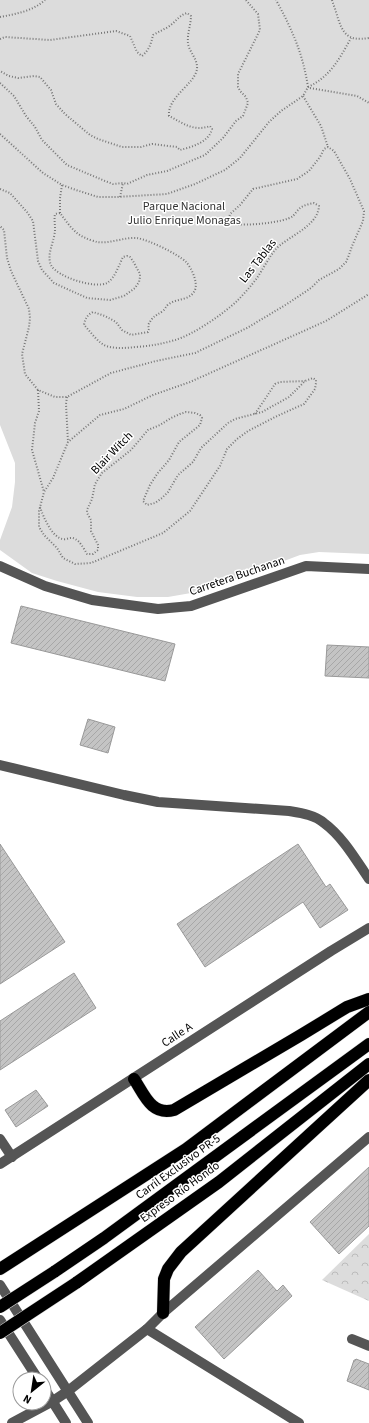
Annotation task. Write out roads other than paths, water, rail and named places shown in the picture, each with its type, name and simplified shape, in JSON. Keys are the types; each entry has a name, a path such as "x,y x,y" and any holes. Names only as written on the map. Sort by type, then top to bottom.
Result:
{"highway":[{"path":"134,1079 153,1107 163,1111 174,1110 347,1007 369,999"},
{"path":"0,1269 186,1149 369,1012"},
{"name":"Carril Exclusivo PR-5","path":"0,1307 123,1224 369,1044"},
{"name":"Expreso Río Hondo","path":"0,1333 76,1283 219,1182 369,1064"},
{"path":"163,1313 164,1279 168,1269 181,1252 369,1080"}],"street":[{"name":"Carretera Buchanan","path":"0,566 45,586 92,600 158,609 191,606 306,566 369,569"},
{"path":"0,765 158,802 289,811 303,814 324,822 347,848 369,879"},
{"name":"Calle A","path":"0,1164 369,928"},
{"path":"12,1423 53,1401 68,1391 147,1329 163,1313 369,1136"},
{"path":"0,1139 12,1157"},
{"path":"0,1286 88,1423"},
{"path":"0,1320 33,1371"},
{"path":"147,1329 299,1423"},
{"path":"352,1339 369,1346"},
{"path":"53,1401 66,1423"}],"park label":[{"name":"Parque Nacional Julio Enrique Monagas","path":"184,213"}]}
